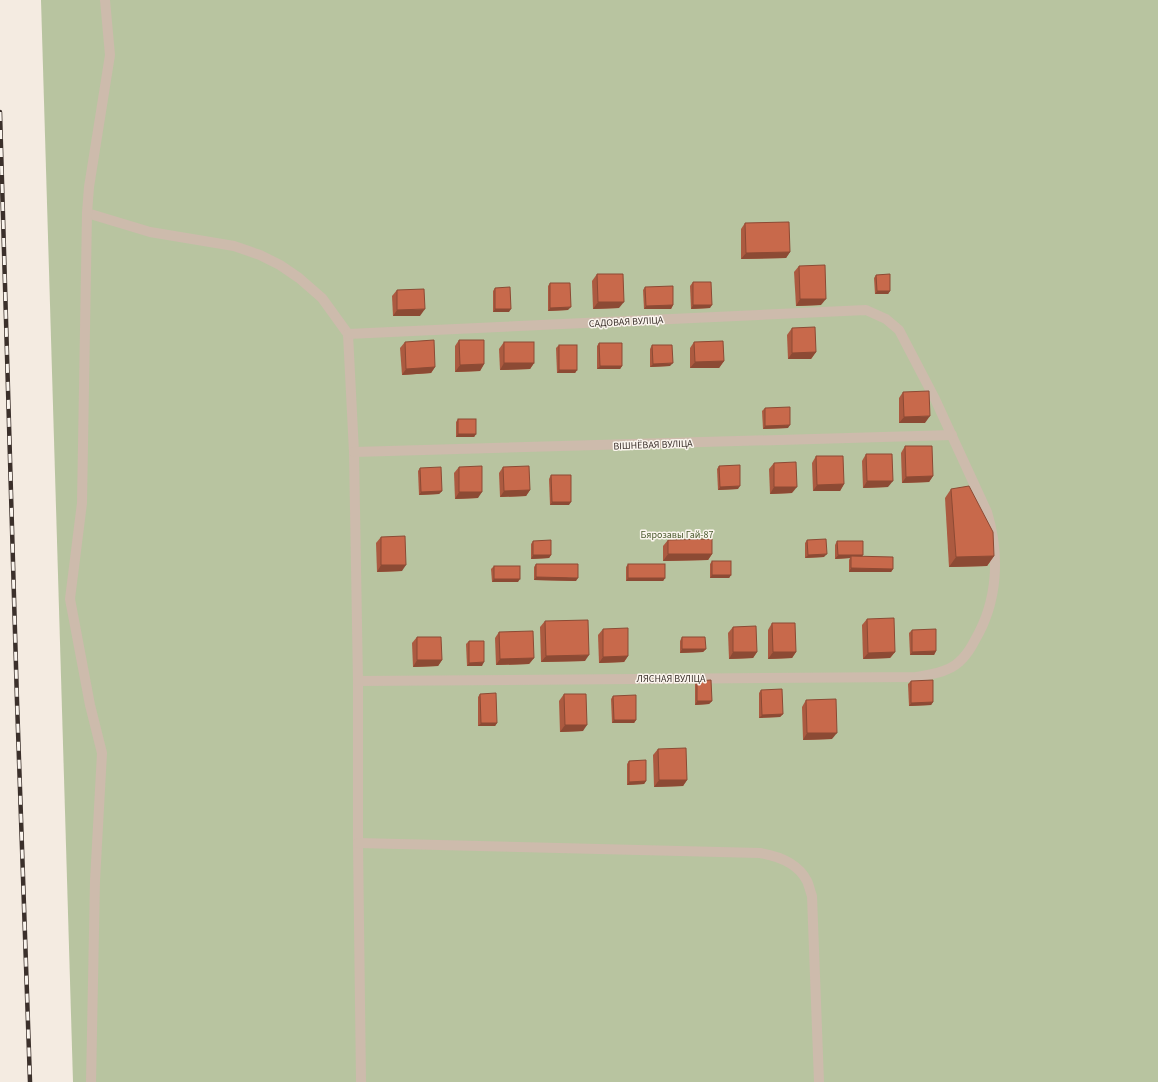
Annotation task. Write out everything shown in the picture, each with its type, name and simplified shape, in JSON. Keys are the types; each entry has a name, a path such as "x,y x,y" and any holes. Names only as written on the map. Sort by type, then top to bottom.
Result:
{"street":[{"path":"91,1082 95,881 102,753 90,705 70,599 82,503 87,213 89,187 110,55 105,0"},
{"path":"87,213 150,232 229,245 260,255 280,265 299,278 322,298 348,334 354,452 358,681 360,1082"},
{"name":"САДОВАЯ ВУЛІЦА","path":"348,334 866,310 886,319 898,330"},
{"name":"ЛЯСНАЯ ВУЛІЦА","path":"358,681 916,677 934,674 950,669 963,659 972,646 982,629 992,598 995,551 992,530 987,512 952,435 935,399 898,330"},
{"name":"ВІШНЁВАЯ ВУЛІЦА","path":"354,452 952,435"},
{"path":"358,842 760,854 772,855 786,860 798,869 807,880 812,896 819,1082"}],"green space":[{"name":"Бярозавы Гай-87","path":"41,0 1158,0 1158,1082 73,1082"}],"building":[{"path":"789,222 790,252 746,253 745,223"},
{"path":"825,265 826,299 800,299 799,266"},
{"path":"597,274 623,274 624,302 598,302"},
{"path":"890,274 890,291 877,291 876,275"},
{"path":"693,282 711,282 712,305 693,305"},
{"path":"550,283 570,283 571,307 550,308"},
{"path":"673,286 673,305 646,306 645,287"},
{"path":"510,287 511,309 495,309 495,288"},
{"path":"424,289 425,309 397,310 397,290"},
{"path":"815,327 816,352 792,353 792,328"},
{"path":"434,340 435,367 406,369 405,342"},
{"path":"459,340 484,340 484,364 460,365"},
{"path":"723,341 724,361 695,362 694,342"},
{"path":"504,342 534,342 534,363 504,363"},
{"path":"599,343 622,343 622,366 600,366"},
{"path":"559,345 577,345 577,370 559,370"},
{"path":"652,345 672,345 673,363 653,364"},
{"path":"929,391 930,416 904,417 903,392"},
{"path":"790,407 790,425 765,426 765,408"},
{"path":"458,419 476,419 476,434 458,434"},
{"path":"905,446 932,446 933,476 906,477"},
{"path":"866,454 892,454 893,481 867,481"},
{"path":"816,456 843,456 844,484 817,485"},
{"path":"796,462 797,487 774,487 774,463"},
{"path":"740,465 740,486 720,487 719,466"},
{"path":"482,466 482,492 459,492 459,467"},
{"path":"529,466 530,490 504,491 503,467"},
{"path":"441,467 442,491 421,492 420,468"},
{"path":"551,475 571,475 571,502 552,502"},
{"path":"969,486 993,532 994,556 956,557 951,489"},
{"path":"405,536 406,565 381,565 381,537"},
{"path":"712,539 712,554 668,554 668,540"},
{"path":"826,539 827,554 808,555 807,540"},
{"path":"551,540 551,555 533,555 533,541"},
{"path":"837,541 863,541 863,555 838,555"},
{"path":"851,556 893,557 893,569 851,568"},
{"path":"712,561 731,561 731,575 712,575"},
{"path":"536,564 578,564 578,578 536,577"},
{"path":"628,564 665,564 665,578 628,578"},
{"path":"494,566 520,566 520,579 494,579"},
{"path":"894,618 895,652 868,653 867,619"},
{"path":"588,620 589,655 546,656 545,621"},
{"path":"772,623 795,623 796,652 773,652"},
{"path":"756,626 757,652 733,652 733,627"},
{"path":"628,628 628,656 603,657 603,629"},
{"path":"936,629 936,651 912,652 912,630"},
{"path":"533,631 534,658 500,659 499,632"},
{"path":"417,637 441,637 442,660 417,660"},
{"path":"682,637 705,637 706,649 682,649"},
{"path":"469,641 484,641 484,662 469,663"},
{"path":"711,680 712,701 697,701 697,681"},
{"path":"933,680 933,702 911,703 911,681"},
{"path":"782,689 783,714 762,715 761,690"},
{"path":"496,693 497,723 481,723 480,694"},
{"path":"564,694 586,694 587,725 565,725"},
{"path":"636,695 636,720 614,720 613,696"},
{"path":"836,699 837,733 807,733 806,700"},
{"path":"686,748 687,780 659,780 658,749"},
{"path":"646,760 646,781 629,782 629,761"}],"railway":[{"path":"0,112 17,701 30,1082"}]}
